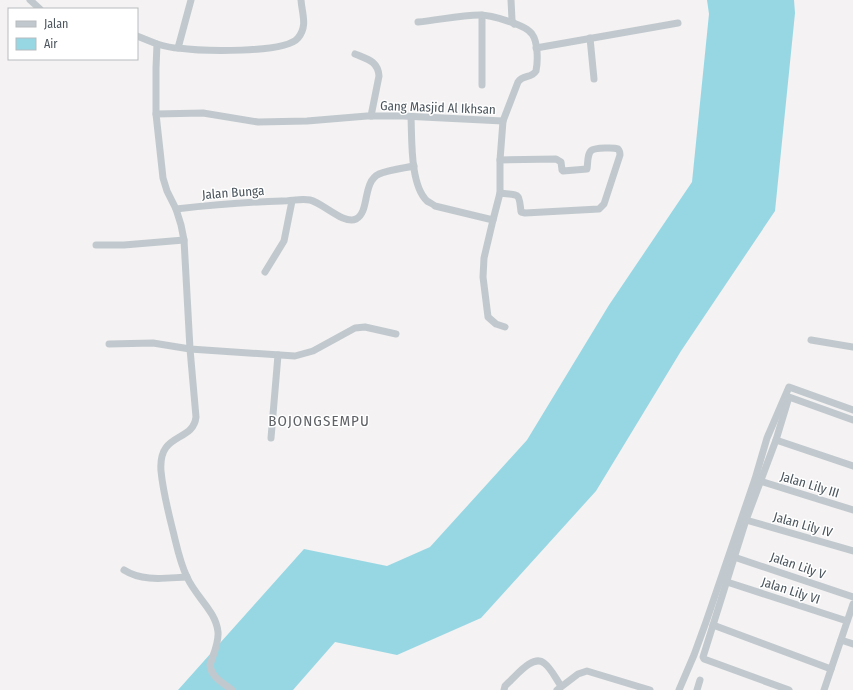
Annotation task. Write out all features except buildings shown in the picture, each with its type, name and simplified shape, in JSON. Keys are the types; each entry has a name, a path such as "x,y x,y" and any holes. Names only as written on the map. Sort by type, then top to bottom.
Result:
{"street":[{"path":"30,0 39,8"},
{"path":"178,48 191,0"},
{"path":"138,36 157,44 178,48 248,50 271,48 294,42 298,38 304,28 301,0"},
{"path":"511,0 512,20 514,24"},
{"path":"482,15 482,85"},
{"path":"418,22 482,15 514,24 532,33 536,48 536,71 532,75 522,78 518,82 503,121 500,160 500,193 484,258 483,277 488,317 496,324 505,327"},
{"path":"536,48 678,24"},
{"path":"590,38 594,79"},
{"path":"157,44 156,114 164,185 176,209 184,240 196,422 189,431 167,445 162,454 161,470 165,497 180,559 193,589 214,618 217,627 218,637 210,665 211,670 216,677 232,690"},
{"name":"Gang Masjid Al Ikhsan","path":"355,54 374,63 378,69 379,76 371,116"},
{"name":"Gang Masjid Al Ikhsan","path":"156,114 203,113 221,115 247,121 274,122 371,116 503,121"},
{"path":"411,117 414,166 418,186 428,202 436,206 493,220"},
{"path":"500,160 556,159 561,162 563,171 587,169 589,153 594,149 613,148 620,151 604,204 599,209 525,213 521,212 520,198 518,195 500,193"},
{"name":"Jalan Bunga","path":"176,209 236,202 292,201 301,199 318,203 348,220 356,219 361,214 370,181 378,174 414,166"},
{"path":"265,272 284,241 292,201"},
{"path":"96,245 124,245 184,240"},
{"path":"109,344 153,343 190,349 295,356 303,355 323,346 355,328 365,327 396,334"},
{"path":"811,340 853,347"},
{"path":"271,438 278,355"},
{"path":"679,690 705,626 755,479 767,438 789,388 853,410"},
{"path":"789,690 702,657 746,520 776,440 789,397 853,420"},
{"path":"776,440 853,466"},
{"name":"Jalan Lily III","path":"760,481 853,510"},
{"name":"Jalan Lily IV","path":"746,520 853,551"},
{"name":"Jalan Lily V","path":"734,557 853,597"},
{"path":"124,570 133,575 144,578 187,577"},
{"name":"Jalan Lily VI","path":"727,582 847,621"},
{"path":"824,690 853,604"},
{"path":"713,625 831,669"},
{"path":"841,640 853,644"},
{"path":"504,690 505,686 530,662 536,660 545,663 559,688 578,674 587,671 650,690"},
{"path":"696,690 700,680"}],"water":[{"path":"707,0 794,0 795,13 775,211 681,351 596,491 481,618 397,655 335,642 293,690 178,690 304,549 387,566 430,547 527,440 609,305 692,182 709,14"}],"district":[{"name":"BOJONGSEMPU","path":"319,421"}]}
